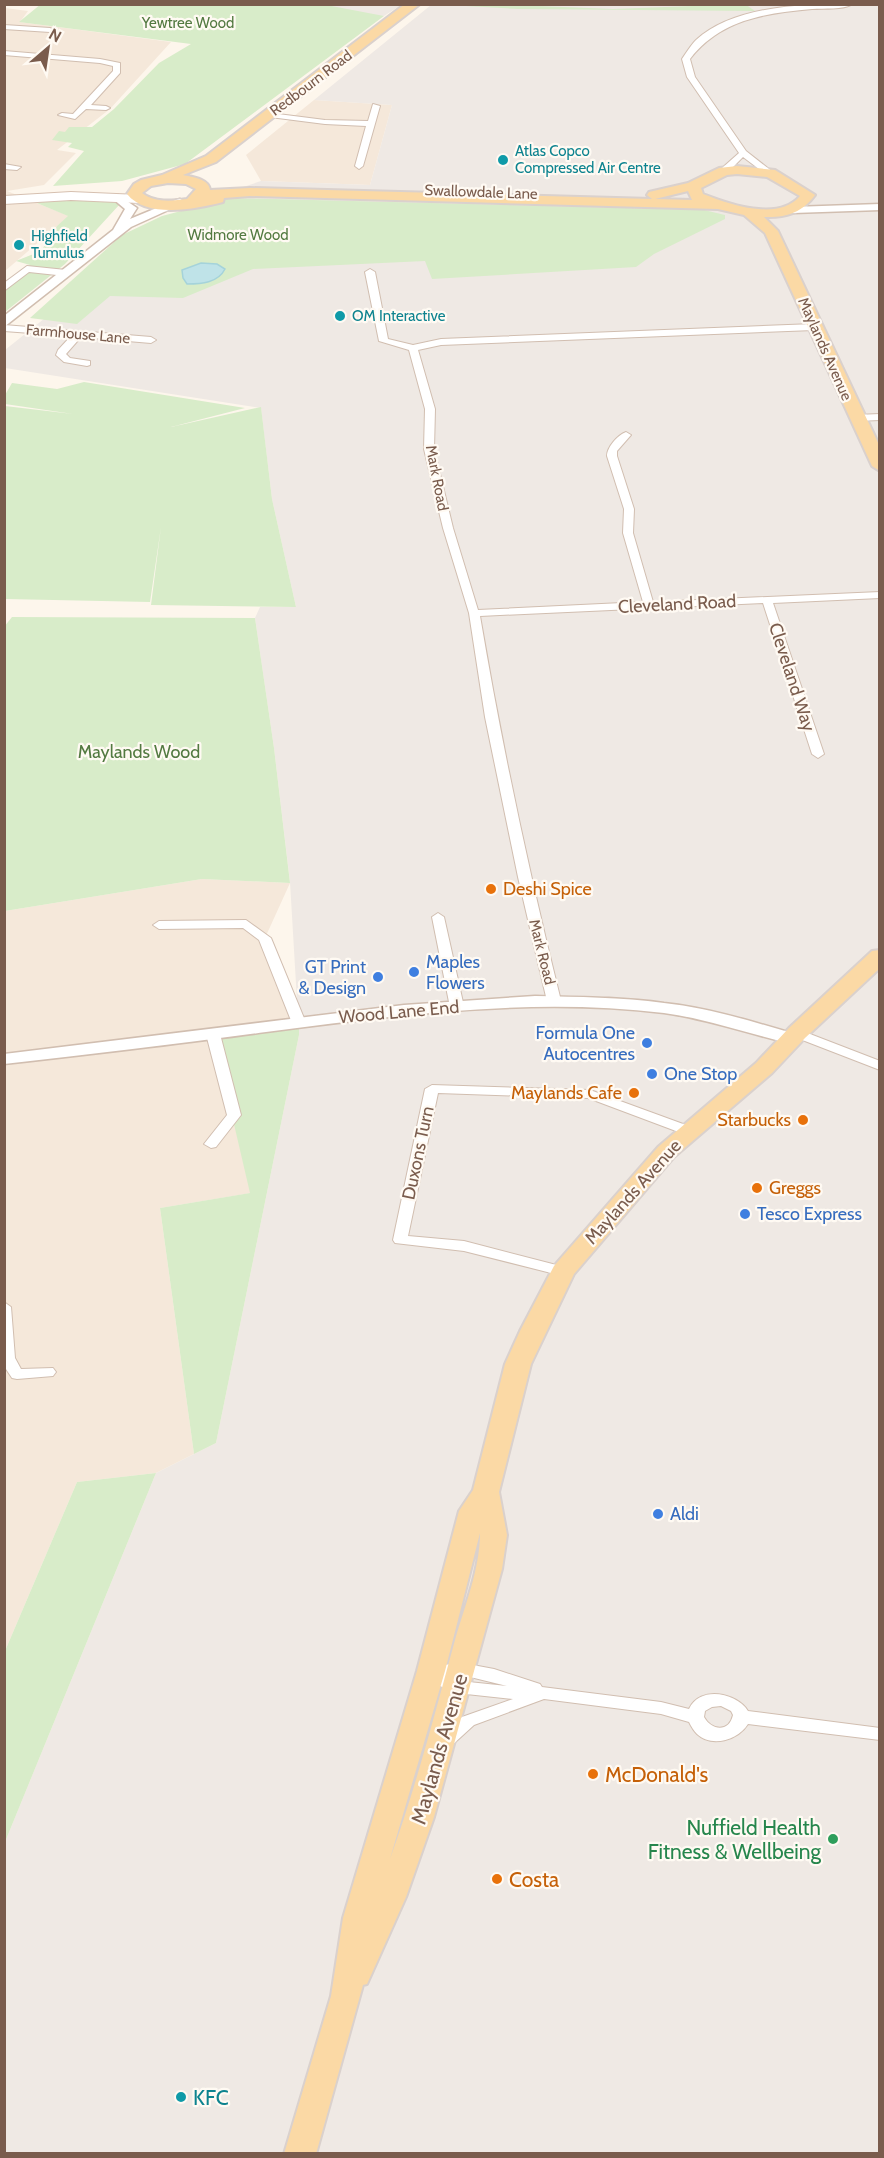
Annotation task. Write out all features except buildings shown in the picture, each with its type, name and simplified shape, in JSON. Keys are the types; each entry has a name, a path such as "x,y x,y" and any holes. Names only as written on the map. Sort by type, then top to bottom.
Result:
{"main road":[{"name":"Redbourn Road","path":"200,187 200,173 215,167 244,135 414,4"},
{"path":"215,167 244,135"},
{"name":"Redbourn Road","path":"139,196 155,180 215,167"},
{"name":"Swallowdale Lane","path":"215,167 244,184 268,186"},
{"path":"724,171 770,173 808,195 804,203 788,211 771,231"},
{"name":"Swallowdale Lane","path":"200,187 268,186 625,196 667,193 693,186 724,171"},
{"path":"71,196 155,180 179,179 200,187 184,202"},
{"path":"693,186 697,197 716,206"},
{"name":"Swallowdale Lane","path":"200,187 250,192 716,206 748,211 788,211"},
{"name":"Swallowdale Lane","path":"139,196 160,204 243,196 353,195"},
{"path":"71,196 118,198 139,196"},
{"path":"4,198 139,196"},
{"name":"Maylands Avenue","path":"748,211 771,231 879,466"},
{"name":"Maylands Avenue","path":"300,2154 346,1996 358,1918 430,1673 472,1511 486,1492 518,1364 563,1272 634,1186 689,1131 764,1068 794,1036 879,956"},
{"name":"Maylands Avenue","path":"346,1996 382,1922 411,1849 460,1678 486,1578 493,1540 491,1509 486,1492"},
{"path":"453,1584 464,1581 493,1540"},
{"path":"395,1795 410,1792 439,1750"}],"street":[{"path":"770,173 743,153 691,77 686,59 692,48 702,38 747,17 799,8 850,4"},
{"path":"4,27 50,30"},
{"path":"4,53 100,61 117,65 117,71 86,107 75,117 62,115"},
{"path":"359,166 376,106"},
{"path":"86,107 106,108"},
{"path":"270,115 308,121 370,124"},
{"path":"724,171 743,153"},
{"path":"4,166 17,167"},
{"path":"808,195 849,208"},
{"path":"128,225 142,210 139,196"},
{"path":"109,239 131,208 118,198"},
{"path":"4,323 128,225 152,213 184,202"},
{"path":"788,211 879,207"},
{"path":"4,288 27,269 66,273"},
{"path":"370,272 384,341 413,348 441,342 814,327"},
{"name":"Farmhouse Lane","path":"4,328 151,340"},
{"path":"79,334 61,352 61,355 67,360 87,363"},
{"name":"Mark Road","path":"413,348 430,409 429,448 474,613 491,717 524,877 554,1001"},
{"path":"856,418 879,417"},
{"path":"626,435 612,451 612,456 629,509 628,533 649,605"},
{"name":"Cleveland Road","path":"474,613 879,595"},
{"name":"Cleveland Way","path":"767,600 818,754"},
{"path":"438,917 457,1007"},
{"path":"159,925 246,924 265,938 299,1023"},
{"name":"Wood Lane End","path":"4,1059 333,1017 554,1001 660,1007 717,1016 794,1036 879,1066"},
{"path":"211,1144 234,1115 213,1034"},
{"name":"Duxons Turn","path":"563,1272 464,1246 400,1240 432,1089 590,1094 689,1131"},
{"path":"4,1306 7,1358 17,1374 48,1372"},
{"path":"430,1673 519,1693 551,1693 661,1708 695,1717"},
{"path":"439,1750 468,1721 551,1693"},
{"path":"716,1700 734,1704 742,1717 739,1727 728,1734 720,1735 700,1727 695,1717 698,1707 703,1703 716,1700"},
{"path":"742,1717 879,1734"}],"shaded area":[{"path":"321,5 401,5 384,16 358,15"},
{"path":"431,5 879,5 879,2153 5,2154 5,1842 156,1473 216,1443 299,1035 290,882 255,618 260,607 296,607 272,499 261,408 5,368 5,350 184,207 261,181 370,185 392,105 314,100"},
{"path":"5,8 28,11 20,22 171,42 110,109 57,150 76,153 44,185 7,191 69,216 5,271"},
{"path":"314,100 392,105 370,185 261,181 246,155"},
{"path":"202,879 290,883 265,938 299,1023 234,1115 251,1193 160,1208 194,1454 156,1473 77,1482 5,1651 5,911"}],"green space":[{"name":"Yewtree Wood","path":"41,4 321,4 384,16 185,164 122,181 53,186 84,151 68,147 72,143 52,140 59,131 65,132 69,127 92,127 114,109 159,63 191,44 19,22"},
{"path":"493,4 613,9 745,4 755,11 518,9 448,5"},
{"name":"Widmore Wood","path":"230,198 704,210 725,215 725,219 654,254 636,267 432,279 425,261 253,269 183,298 110,296 77,324 30,318 122,235 162,216"},
{"path":"105,200 120,204 65,264 5,312 5,286 30,265 16,261 41,251 57,226 68,216 32,201"},
{"path":"84,382 245,408 171,427 261,407 272,499 296,607 151,605 161,527 150,602 5,599 5,406 73,414 5,404 5,395 12,383 57,389"},
{"name":"Maylands Wood","path":"12,617 255,618 274,748 290,883 202,879 5,911 4,627"},
{"path":"299,1023 299,1035 216,1443 194,1454 160,1208 250,1193 213,1034"},
{"path":"156,1473 5,1842 5,1651 77,1482"}],"water":[{"path":"201,263 217,264 225,269 214,280 187,284 182,270"}],"place":[{"name":"Atlas Copco Compressed Air Centre","path":"503,160"},
{"name":"Highfield Tumulus","path":"19,245"},
{"name":"OM Interactive","path":"340,316"},
{"name":"Deshi Spice","path":"491,889"},
{"name":"Maples Flowers","path":"414,972"},
{"name":"GT Print & Design","path":"378,977"},
{"name":"Formula One Autocentres","path":"647,1043"},
{"name":"One Stop","path":"652,1074"},
{"name":"Maylands Cafe","path":"634,1093"},
{"name":"Starbucks","path":"803,1120"},
{"name":"Greggs","path":"757,1188"},
{"name":"Tesco Express","path":"745,1214"},
{"name":"Aldi","path":"658,1514"},
{"name":"McDonald's","path":"593,1774"},
{"name":"Nuffield Health Fitness & Wellbeing","path":"833,1839"},
{"name":"Costa","path":"497,1879"},
{"name":"KFC","path":"181,2097"}]}
